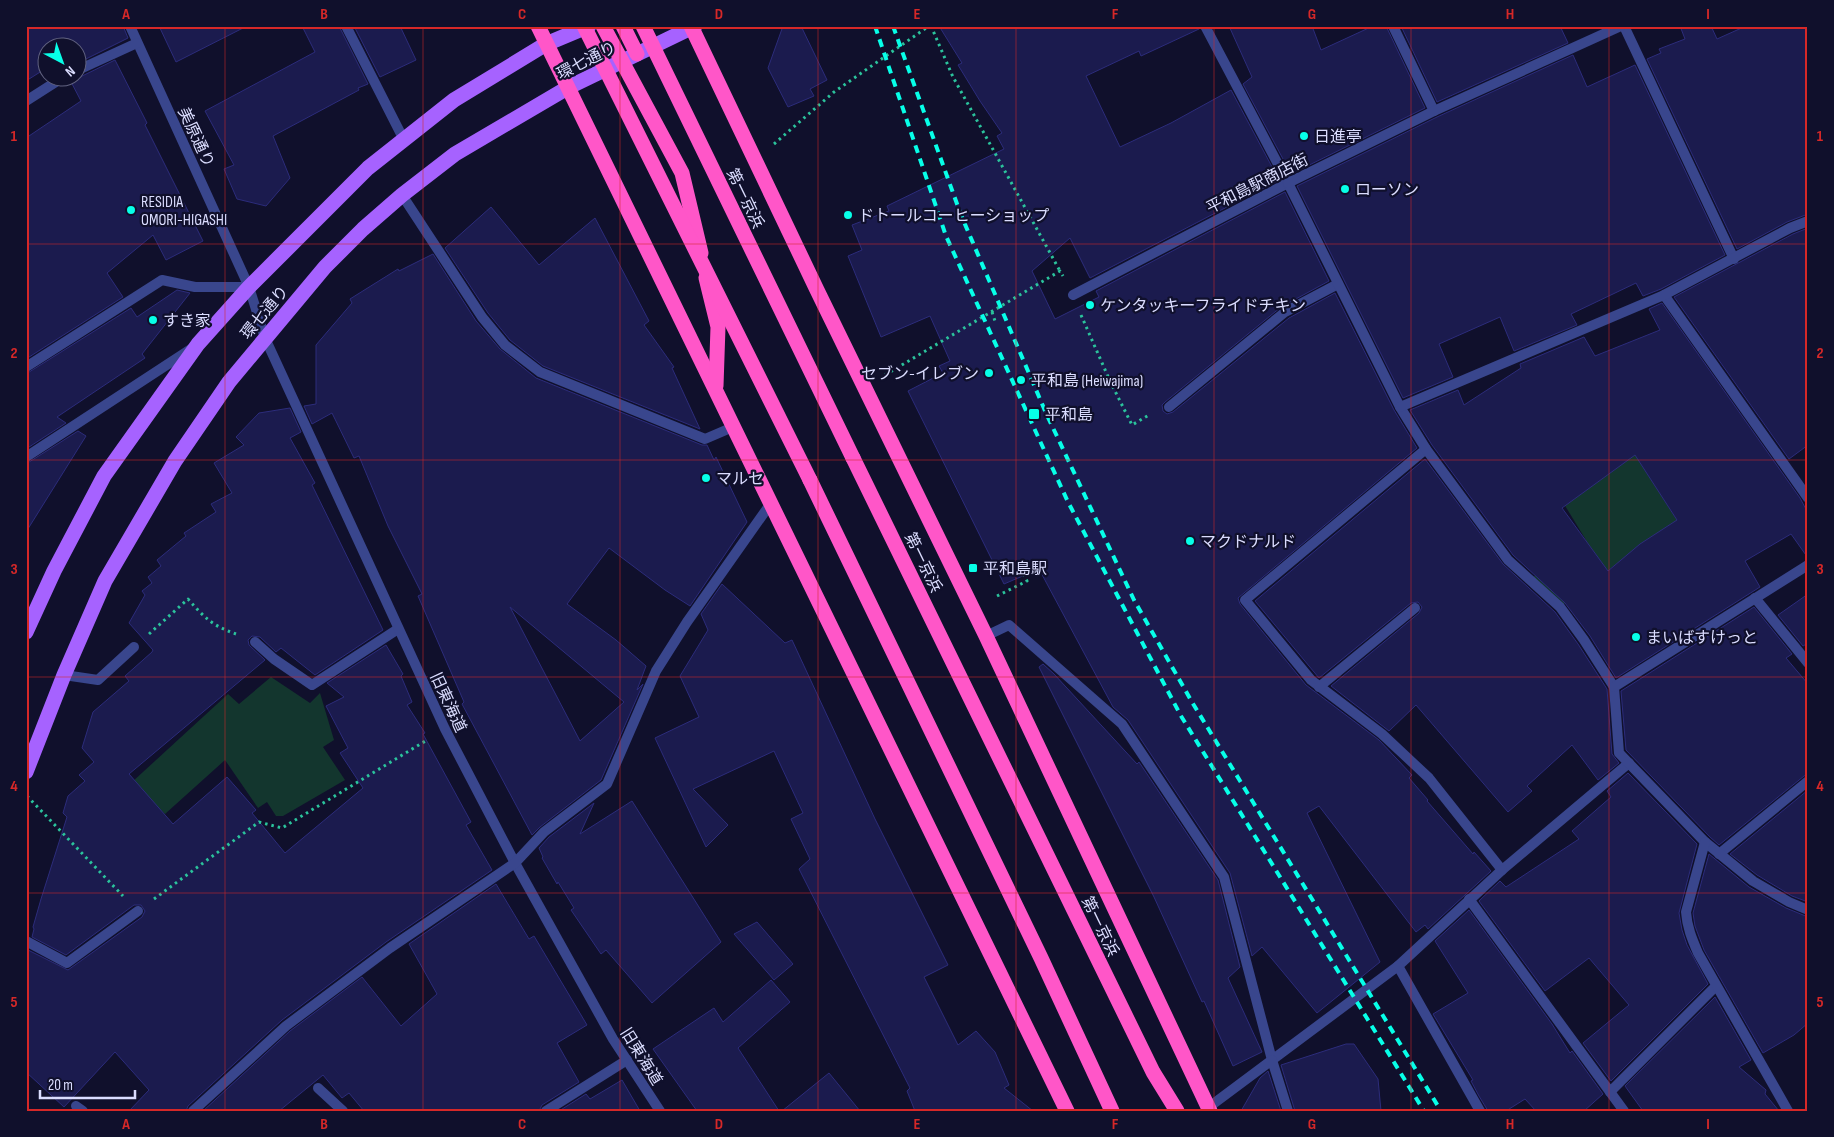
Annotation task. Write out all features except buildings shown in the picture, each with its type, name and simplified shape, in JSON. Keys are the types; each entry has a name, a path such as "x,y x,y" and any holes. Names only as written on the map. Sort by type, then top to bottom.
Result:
{"highway":[{"path":"538,26 1067,1111"},
{"path":"584,26 810,480 1037,950 1112,1111"},
{"path":"603,26 682,173 718,326 716,390"},
{"path":"623,26 637,54"},
{"name":"第一京浜","path":"643,26 1153,1072 1178,1111"},
{"path":"692,27 817,290 986,636 1210,1109"}],"main road":[{"name":"環七通り","path":"26,632 54,572 104,476 198,344 249,287 368,168 454,100 546,44 589,26"},
{"name":"環七通り","path":"26,772 64,674 105,581 175,461 229,382 325,267 402,195 455,154 569,87 692,27"}],"street":[{"name":"美原通り","path":"130,26 249,287"},
{"path":"346,26 404,140"},
{"path":"1205,26 1288,183 1400,407 1426,449 1508,560 1560,608 1584,640 1614,687 1619,753 1705,842 1719,854 1753,881 1789,902 1808,910"},
{"path":"1393,26 1434,111"},
{"path":"1622,26 1734,259"},
{"name":"平和島駅商店街","path":"1073,295 1288,183 1434,111 1622,26"},
{"path":"88,65 137,43"},
{"path":"26,101 46,88"},
{"path":"402,195 482,317 505,345 540,372 705,439 733,427"},
{"path":"1400,407 1664,295 1790,228 1808,221"},
{"path":"26,367 162,280 195,287 249,287"},
{"path":"1169,407 1285,312 1338,284"},
{"name":"旧東海道","path":"249,287 265,338 445,729 515,863 627,1060 660,1111"},
{"path":"1664,295 1808,498"},
{"path":"26,457 198,344"},
{"path":"1426,449 1245,600 1311,680 1382,734 1429,778 1502,870"},
{"path":"193,1111 286,1026 390,948 515,863 544,832 607,784 656,671 687,622 771,503"},
{"path":"1614,687 1808,565"},
{"path":"1755,598 1808,663"},
{"path":"1319,687 1415,608"},
{"path":"986,636 1009,625 1122,724 1224,877 1272,1060 1288,1111"},
{"path":"255,642 312,685 398,629"},
{"path":"64,674 98,680 134,647"},
{"path":"1210,1109 1398,966 1469,899 1628,763"},
{"path":"1719,854 1808,781"},
{"path":"1705,842 1686,912 1687,924 1698,953 1788,1111"},
{"path":"1469,899 1624,1111"},
{"path":"26,941 67,963 138,911"},
{"path":"1398,966 1480,1111"},
{"path":"1610,1092 1716,986"},
{"path":"546,1111 627,1060"},
{"path":"318,1088 343,1111"}],"path":[{"path":"774,144 834,92 930,26 953,77 1073,295 1110,381 1132,425 1153,413"},
{"path":"884,375 1060,272"},
{"path":"992,312 996,324"},
{"path":"996,596 1027,581 1017,560"},
{"path":"134,647 188,598 205,619 219,628 255,642"},
{"path":"26,796 138,911 259,822 282,828 445,729"}],"green space":[{"path":"1652,442 1708,501 1618,563 1560,607 1530,579 1586,540 1564,504"},
{"path":"271,677 310,703 320,693 334,740 323,747 345,780 283,816 276,816 267,802 258,808 225,760 165,814 131,783 228,694 239,704"}],"railway":[{"path":"875,26 946,236 1068,502 1181,716 1424,1111"},
{"path":"893,26 961,215 1046,413 1134,600 1192,702 1441,1111"}],"place":[{"name":"日進亭","path":"1304,136"},
{"name":"ローソン","path":"1345,189"},
{"name":"RESIDIA OMORI-HIGASHI","path":"131,210"},
{"name":"ドトールコーヒーショップ","path":"848,215"},
{"name":"ケンタッキーフライドチキン","path":"1090,305"},
{"name":"すき家","path":"153,320"},
{"name":"セブン-イレブン","path":"989,373"},
{"name":"平和島 (Heiwajima)","path":"1021,380"},
{"name":"平和島","path":"1034,414"},
{"name":"マルセ","path":"706,478"},
{"name":"マクドナルド","path":"1190,541"},
{"name":"平和島駅","path":"973,568"},
{"name":"まいばすけっと","path":"1636,637"}]}
